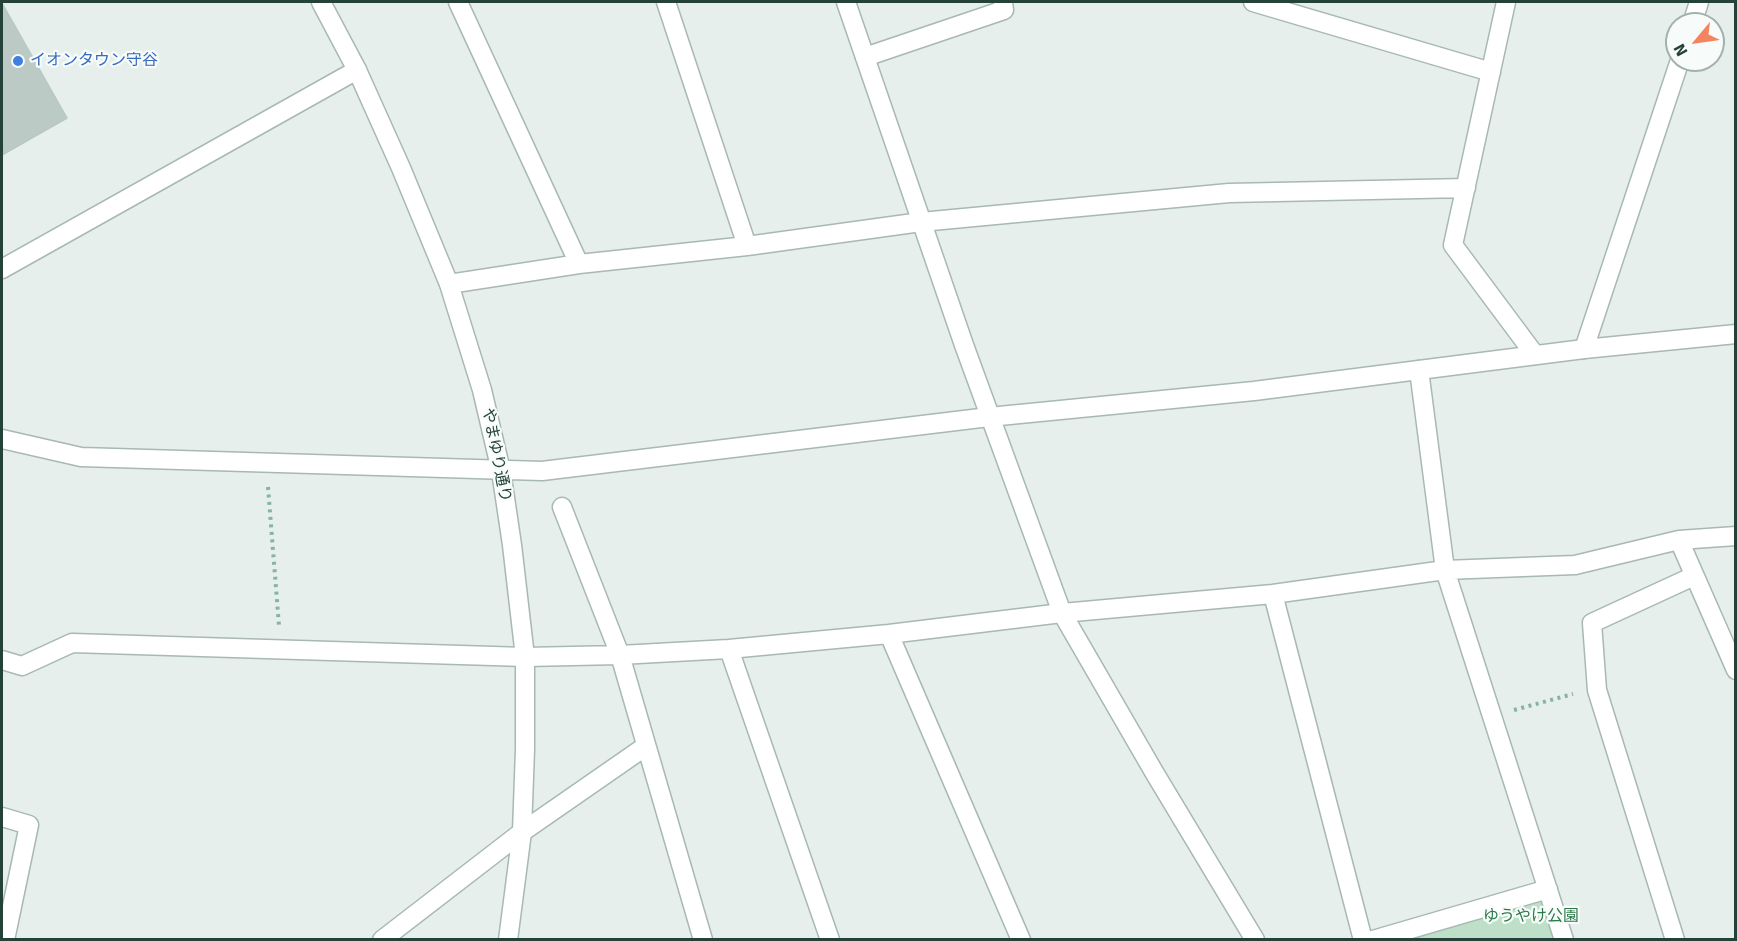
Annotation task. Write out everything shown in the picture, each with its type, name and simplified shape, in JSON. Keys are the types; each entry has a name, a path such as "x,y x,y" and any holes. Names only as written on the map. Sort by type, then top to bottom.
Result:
{"street":[{"name":"やまゆり通り","path":"321,2 357,70 449,284 482,390 501,471 525,657 522,832 508,939"},
{"path":"458,2 579,264"},
{"path":"666,2 747,246"},
{"path":"846,2 989,417 1062,613 1154,772 1255,939"},
{"path":"865,57 1004,10 1003,2"},
{"path":"1253,2 1491,72"},
{"path":"1506,2 1454,245 1535,355"},
{"path":"2,269 357,70"},
{"path":"1584,349 1676,72"},
{"path":"449,284 579,264 747,246 921,222 1229,193 1466,188"},
{"path":"2,439 81,457 542,471 989,417 1254,391 1584,349 1736,334"},
{"path":"1419,370 1445,570 1564,939"},
{"path":"562,507 620,656 703,939"},
{"path":"2,660 22,666 72,643 525,657 620,656 889,634 1062,613 1273,594 1445,570 1575,565 1679,540 1736,536"},
{"path":"1679,540 1736,670"},
{"path":"1675,939 1597,687 1592,623 1694,576"},
{"path":"1273,594 1363,939"},
{"path":"889,634 1021,939"},
{"path":"729,648 830,939"},
{"path":"382,939 522,832 646,746"},
{"path":"2,817 28,825 5,939"},
{"path":"1373,939 1548,889"}],"path":[{"path":"267,463 280,651"},
{"path":"1492,716 1597,687"}],"green space":[{"name":"ゆうやけ公園","path":"1548,889 1564,940 1373,940"}],"building":[{"name":"イオンタウン守谷","path":"2,3 67,118 2,155"}],"place":[{"name":"イオンタウン守谷","path":"18,61"}]}
